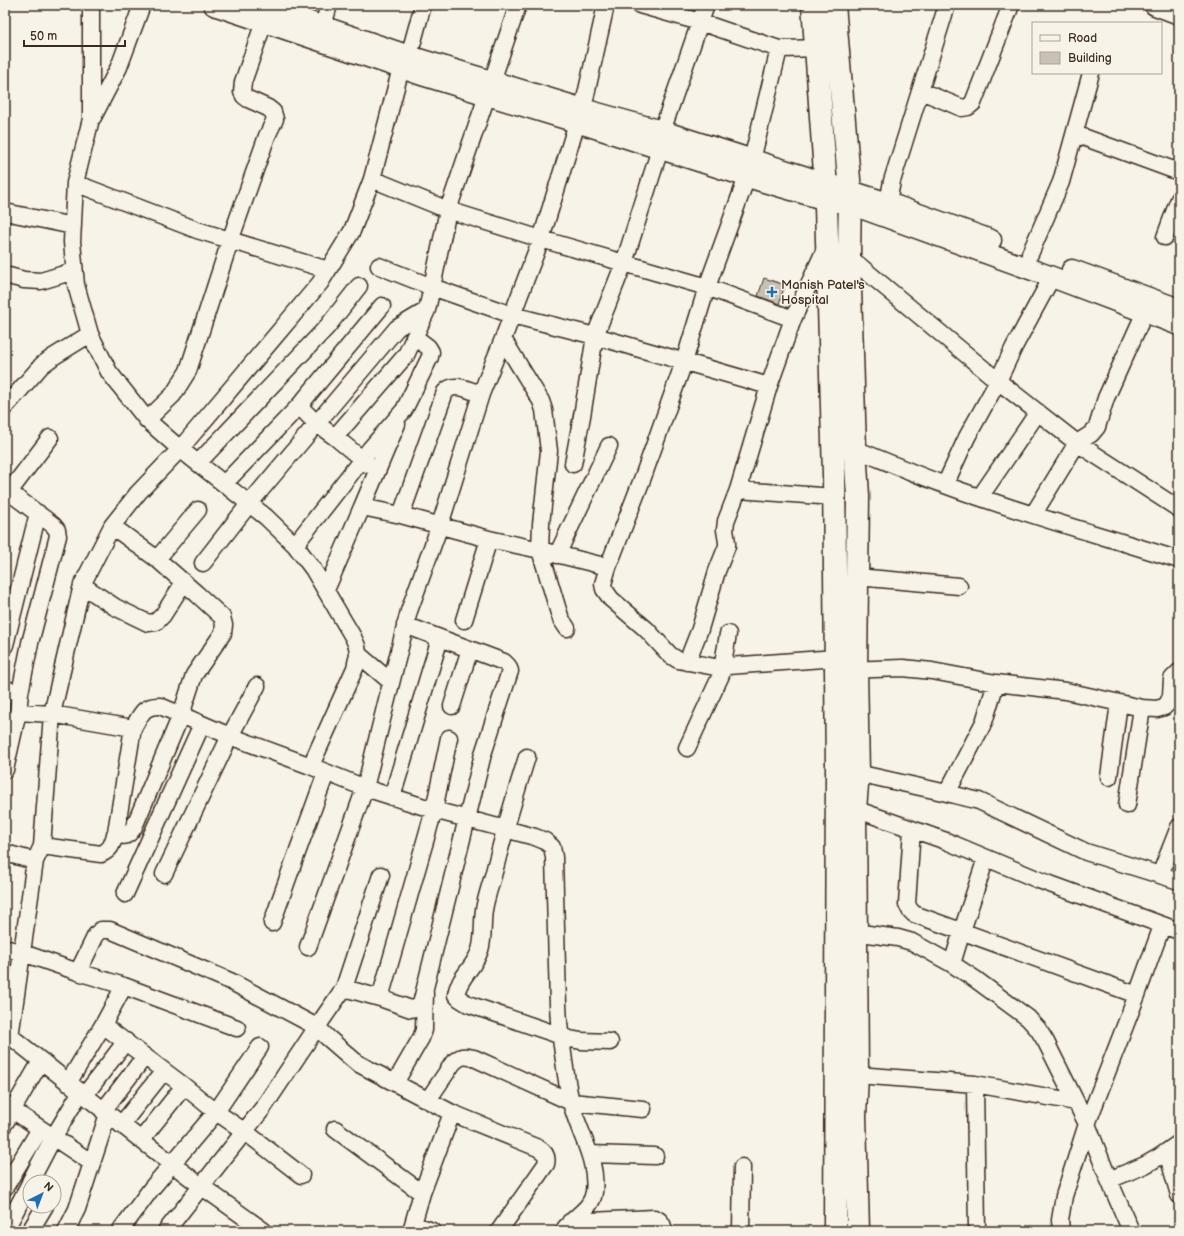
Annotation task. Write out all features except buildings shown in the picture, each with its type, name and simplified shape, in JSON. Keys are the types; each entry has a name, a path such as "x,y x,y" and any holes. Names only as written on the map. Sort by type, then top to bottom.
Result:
{"main road":[{"path":"813,5 826,191 834,496 843,666 858,773 846,930 835,1231"},
{"path":"834,5 850,197 849,257 855,449 858,496 857,577 843,666 837,769 846,930 857,1075 855,1116 858,1231"}],"street":[{"path":"91,5 91,119 75,183 72,242 76,285 90,334 109,372 147,420 180,449 266,517 295,545 313,569 353,637 358,654 355,668 313,761 308,765"},
{"path":"91,119 119,67 142,5"},
{"path":"214,5 262,13 323,26 405,62"},
{"path":"323,26 329,5"},
{"path":"264,1231 140,1140 8,1034 23,953 34,865 42,846 52,714 82,585 112,526 138,493 180,449 320,283 352,231 372,179 405,62 423,5"},
{"path":"335,437 406,354 427,310 448,210 518,5"},
{"path":"308,946 365,788 405,625 440,526 481,394 541,239 580,115 606,5"},
{"path":"640,5 700,22 779,49 838,48"},
{"path":"573,464 595,336 624,264 661,140 706,5"},
{"path":"888,203 892,181 947,5"},
{"path":"921,91 962,108 968,108 973,103 1011,5"},
{"path":"262,13 405,62 749,168 826,191 850,197 888,203 1179,309"},
{"path":"147,420 173,395 188,371 230,241 267,136 275,119 273,112 268,108 248,99 242,92 262,13"},
{"path":"779,49 749,168 707,287 684,362 643,477 608,567 603,584 607,594 646,629 670,655 678,660 715,667 843,666 917,669 996,683 1066,691 1142,708 1157,709 1164,707 1168,703 1171,696 1172,679 1179,672"},
{"path":"1030,254 1061,182 1091,74"},
{"path":"1075,134 1179,172"},
{"path":"372,179 448,210 624,264 707,287 793,319"},
{"path":"75,183 197,230 328,270"},
{"path":"850,197 1052,277 1179,325"},
{"path":"1165,237 1179,199"},
{"path":"5,212 73,226"},
{"path":"687,662 700,629 726,546 726,521 738,490 769,386 793,319 827,246"},
{"path":"849,257 998,381 1077,443 1179,509"},
{"path":"379,266 432,287 512,315 595,336 769,386"},
{"path":"5,275 24,280 41,281 74,271"},
{"path":"945,485 967,436 998,381 1014,347 1052,277"},
{"path":"198,463 327,327 359,286"},
{"path":"224,484 298,406 382,306"},
{"path":"203,563 249,504 397,328 427,310"},
{"path":"1033,515 1077,443 1090,434 1096,427 1106,398 1145,312"},
{"path":"5,406 42,366 53,357 90,334"},
{"path":"326,590 404,410 430,357 431,352 428,347 415,337"},
{"path":"503,339 541,401 544,410 549,451 540,550 561,619 567,628"},
{"path":"401,515 445,392 448,388 458,387 481,394"},
{"path":"298,406 317,424 378,470"},
{"path":"295,545 362,459 404,410"},
{"path":"980,497 1038,412"},
{"path":"5,770 18,712 13,691 30,643 58,536 57,530 52,525 7,490 50,438"},
{"path":"557,555 609,446"},
{"path":"855,449 945,485 980,497 1179,560"},
{"path":"738,490 834,496"},
{"path":"362,507 401,515 489,539 608,567"},
{"path":"156,559 198,510"},
{"path":"5,645 38,513"},
{"path":"112,526 184,582 222,617 224,625 223,633 194,675 181,715 134,827 126,836 121,837 115,834"},
{"path":"464,620 489,539"},
{"path":"857,577 959,586"},
{"path":"82,585 115,607 148,623 156,622 163,615 184,582"},
{"path":"344,988 380,998 411,1009 416,1008 421,1004 483,754 510,671 504,662 405,625"},
{"path":"687,748 721,675 728,634"},
{"path":"392,796 440,638"},
{"path":"452,706 470,649"},
{"path":"358,654 391,682"},
{"path":"948,793 984,722 996,683"},
{"path":"164,874 230,736 257,686"},
{"path":"1109,777 1119,703"},
{"path":"42,846 101,854 108,850 113,843 115,834 132,728 146,708 152,706 160,706 230,736 365,788 434,810 545,841 552,847 554,857 557,984 560,1037 571,1102 590,1154 594,1186 594,1194 589,1205 566,1227"},
{"path":"1127,805 1142,708"},
{"path":"18,712 52,714 132,728"},
{"path":"125,894 202,724"},
{"path":"380,998 434,810 449,738"},
{"path":"527,757 505,830 484,911 482,945 478,958 459,983 456,995 468,1004 560,1037 581,1041 610,1042"},
{"path":"837,769 978,801 1086,852 1179,881"},
{"path":"272,923 326,773"},
{"path":"855,809 912,829 1039,880 1179,931"},
{"path":"1160,875 1179,827"},
{"path":"912,829 908,904 910,910 914,914 1137,995"},
{"path":"5,853 34,865"},
{"path":"952,964 986,858"},
{"path":"5,863 34,865"},
{"path":"173,1229 201,1186 263,1108 344,988 381,875"},
{"path":"1061,1231 1060,1220 1064,1196 1087,1124 1162,926"},
{"path":"78,972 96,935 101,930 110,930 230,981 317,1027 357,1063 452,1113 538,1148 546,1155 546,1164 499,1231"},
{"path":"846,930 898,938 912,942 952,964 975,979 1028,1018 1038,1029 1046,1042 1087,1124 1131,1231"},
{"path":"5,948 124,986 237,1028"},
{"path":"34,1174 78,1090 103,1025 124,986"},
{"path":"395,1083 421,1038 424,1030 424,992"},
{"path":"103,1025 301,1175"},
{"path":"78,1090 126,1041"},
{"path":"120,1231 151,1189 216,1112 260,1047"},
{"path":"66,1231 77,1208 92,1163 105,1112 145,1056"},
{"path":"428,1100 453,1062 458,1057 466,1056 474,1058 571,1102 643,1109"},
{"path":"41,1061 8,1113 40,1129 92,1163"},
{"path":"121,1125 164,1071"},
{"path":"857,1075 975,1084 1076,1102"},
{"path":"975,1084 976,1231"},
{"path":"140,1140 184,1086"},
{"path":"432,1231 412,1228 422,1193 452,1113"},
{"path":"5,1188 40,1129"},
{"path":"335,1129 422,1193"},
{"path":"1109,1180 1145,1165 1173,1147 1179,1195"},
{"path":"590,1154 655,1156"},
{"path":"741,1231 742,1167"},
{"path":"5,1231 22,1198"},
{"path":"30,1231 40,1214"},
{"path":"566,1227 654,1218 659,1219 662,1222 664,1231"}],"place":[{"name":"Manish Patel's Hospital","path":"772,292"}]}
